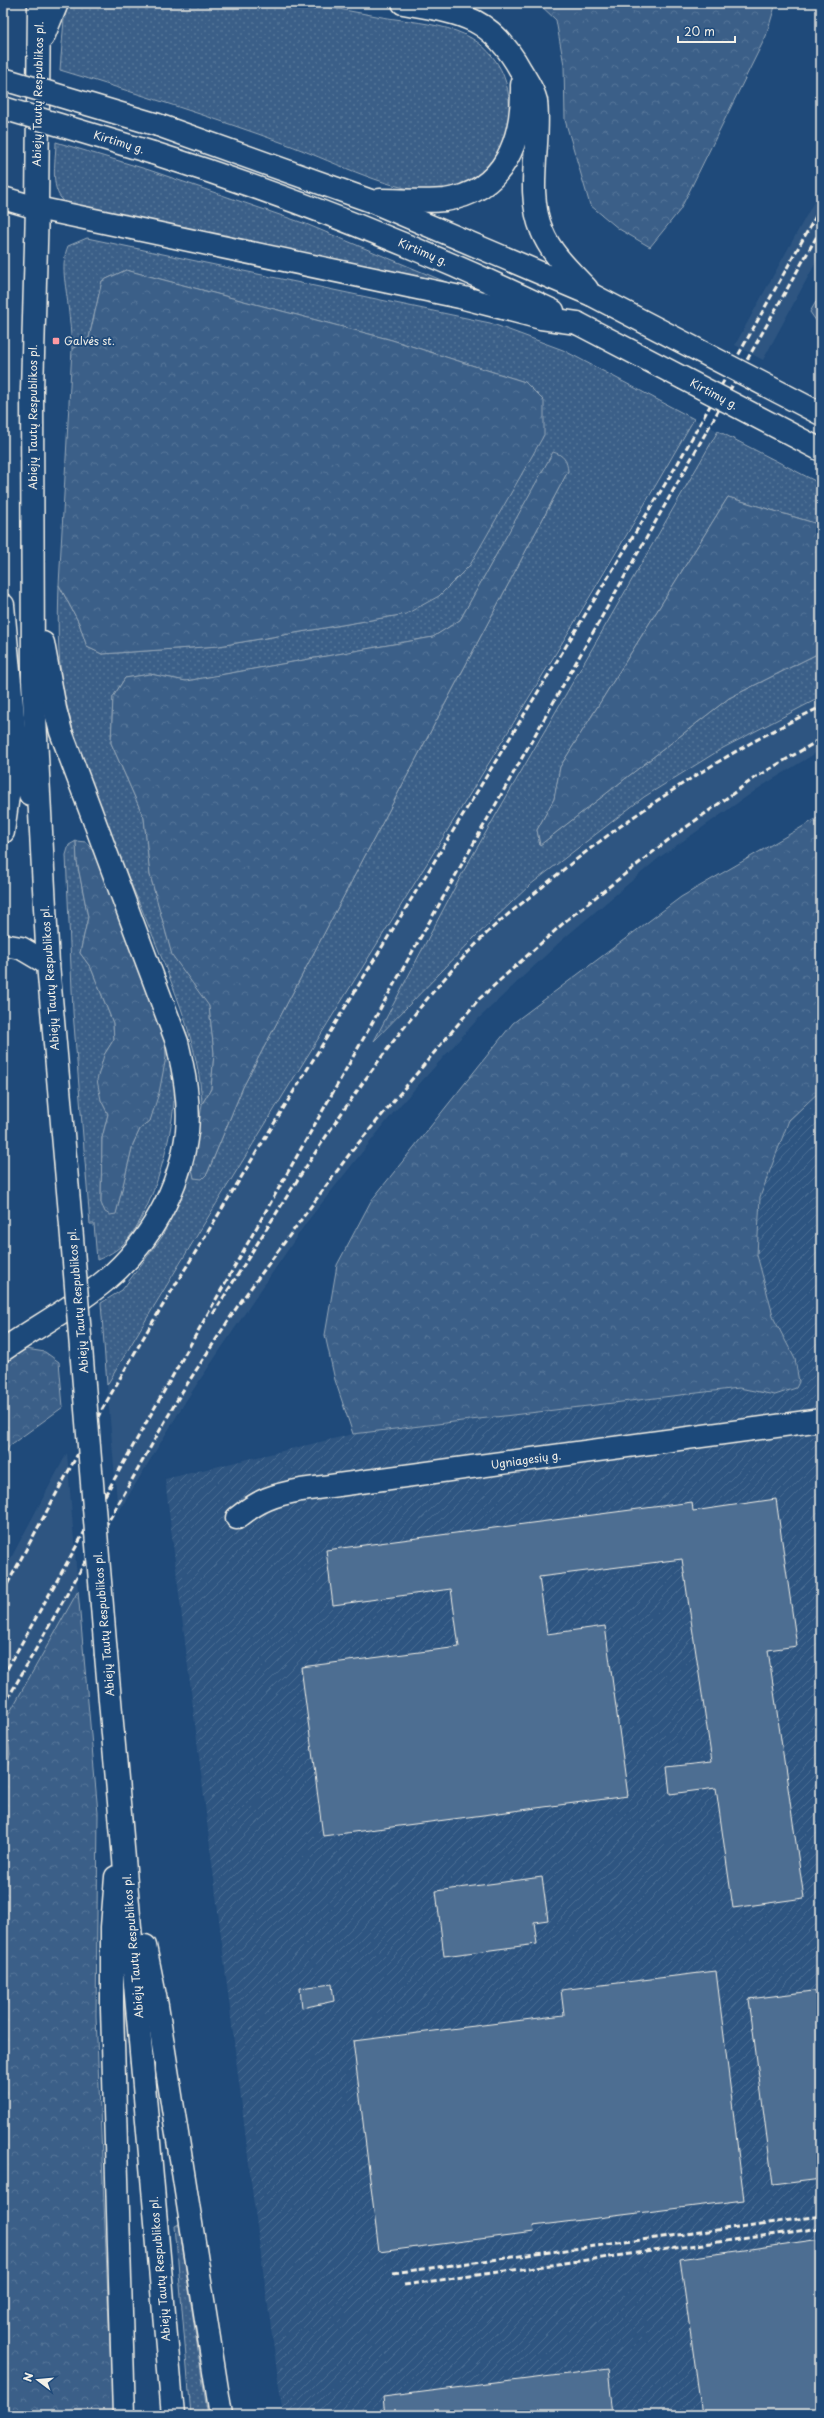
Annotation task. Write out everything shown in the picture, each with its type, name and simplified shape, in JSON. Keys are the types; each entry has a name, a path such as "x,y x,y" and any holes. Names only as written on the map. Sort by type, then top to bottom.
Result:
{"main road":[{"name":"Abiejų Tautų Respublikos pl.","path":"40,3 38,208 32,390 34,592 33,680 40,832 48,964 72,1225 106,1655 122,1820 172,2415"},
{"path":"39,47 57,3"},
{"path":"403,3 459,14 482,24 504,42 533,90 537,111 535,197 538,218 550,246 592,295"},
{"path":"371,201 446,199 468,192 490,178 500,168 515,144 522,107 522,71"},
{"path":"3,79 158,125 371,201 592,295 821,414"},
{"name":"Kirtimų g.","path":"3,108 153,153 250,185 362,227 484,278 577,323 821,450"},
{"path":"3,198 38,208 453,295 541,318 577,323"},
{"path":"3,1350 105,1281 130,1258 147,1236 174,1184 183,1155 187,1132 185,1075 177,1042 61,732 55,709 34,592"},
{"name":"Abiejų Tautų Respublikos pl.","path":"3,605 15,739 40,832"},
{"path":"3,832 15,739"},
{"path":"3,945 21,948 48,964"},
{"name":"Ugniagesių g.","path":"237,1518 254,1504 274,1495 301,1490 821,1420"},
{"path":"122,1820 112,1927 112,2009 124,2415"},
{"path":"126,1872 157,2006 221,2415"}],"shaded area":[{"path":"821,189 821,253 763,360 735,345"},
{"path":"694,419 718,431 463,872 376,1039 474,938 530,885 644,797 723,748 821,697 821,750 762,786 660,857 562,940 477,1020 394,1112 306,1223 187,1399 118,1513 107,1385 272,1113 514,724 610,566"},
{"path":"821,1090 821,2415 283,2415 253,2197 165,1479 353,1434 739,1388 775,1395 795,1359 774,1319 757,1255 760,1197 789,1120"},
{"path":"67,1453 78,1591 3,1724 3,1573"}],"green space":[{"path":"293,2 419,22 447,28 456,31 483,47 501,70 509,96 508,124 498,150 481,172 456,187 425,191 392,185 230,124 60,70 64,19 69,3"},
{"path":"538,3 776,3 766,36 680,210 650,247 619,229 590,205 565,120 564,65 556,20"},
{"path":"56,142 149,170 306,224 446,282 68,204 62,199 55,185 54,176"},
{"path":"87,238 490,323 563,350 694,419 623,541 477,783 253,1143 107,1385 101,1303 122,1290 162,1237 192,1169 195,1178 207,1174 243,1087 568,471 553,453 460,620 433,637 186,681 150,674 125,678 113,697 111,743 144,818 150,875 172,954 209,1005 214,1053 211,1089 202,1104 196,1060 177,996 90,782 70,719 63,687 60,662 58,624 59,585 79,623 87,647 102,654 219,646 406,614 525,382 392,340 126,270 102,281 89,338 72,349 64,275 64,260 68,246"},
{"path":"126,270 392,340 525,382 544,401 544,435 470,565 439,596 406,614 219,646 102,654 87,647 79,623 59,585 72,349 89,338 102,281"},
{"path":"821,293 821,328 810,312"},
{"path":"718,431 821,484 821,525 728,497 560,767 554,799 537,830 540,845 729,698 821,652 821,697 723,748 644,797 530,885 474,938 374,1041 463,872"},
{"path":"553,452 560,455 564,459 567,464 568,471 243,1087 207,1174 202,1179 194,1178 192,1169 202,1104 211,1089 214,1053 209,1006 172,955 150,875 144,818 111,743 113,697 125,678 150,674 186,681 433,637 460,620"},
{"path":"728,497 821,525 821,652 729,698 540,845 537,830 554,799 560,767"},
{"path":"821,816 821,1090 789,1120 760,1197 757,1255 774,1319 795,1359 799,1382 796,1388 775,1395 739,1388 353,1434 335,1380 325,1335 337,1265 371,1201 513,1023 681,897"},
{"path":"76,841 77,862 88,917 80,953 91,968 113,1023 114,1039 104,1055 101,1100 108,1114 102,1138 101,1203 116,1213 133,1144 140,1129 150,1121 165,1038 172,1060 175,1091 173,1112 164,1157 157,1180 141,1220 124,1243 107,1256 97,1260 94,1224 90,1224 73,1012 66,855 69,845"},
{"path":"76,841 86,842 96,855 165,1038 166,1057 159,1093 150,1121 140,1129 133,1144 116,1214 110,1215 105,1212 101,1203 102,1138 108,1114 101,1100 97,1080 104,1055 114,1039 113,1023 91,968 80,953 88,917 77,862"},
{"path":"26,1349 45,1352 59,1362 63,1407 9,1446 3,1463 3,1364"},
{"path":"78,1591 98,1813 96,2016 113,2415 3,2415 3,1789 10,1754 6,1719"},
{"path":"6,1719 10,1754 3,1789 3,1724"},
{"path":"179,2224 208,2415 191,2415 175,2226"}],"building":[{"path":"776,1499 797,1646 768,1650 804,1898 733,1908 716,1788 670,1794 667,1767 712,1762 682,1559 539,1577 547,1634 605,1626 628,1796 323,1836 301,1667 459,1647 451,1589 333,1605 326,1550 692,1502 693,1511"},
{"path":"542,1877 548,1920 534,1922 537,1944 444,1956 436,1891"},
{"path":"716,1971 744,2200 533,2226 534,2232 379,2252 353,2041 564,2015 561,1990"},
{"path":"332,1984 334,2001 302,2008 300,1988"},
{"path":"821,1990 821,2179 773,2185 749,1999"},
{"path":"821,2239 821,2412 799,2415 702,2415 680,2259"},
{"path":"608,2369 613,2415 385,2415 383,2397"}],"railway":[{"path":"3,1592 100,1413 149,1328 678,463 821,207"},
{"path":"3,1676 821,229"},
{"path":"213,1314 308,1164 375,1065 450,973 490,930 573,862 675,788 747,745 821,707"},
{"path":"3,1707 180,1395 239,1304 351,1152 479,999 568,919 667,841 756,777 821,739"},
{"path":"393,2273 821,2216"},
{"path":"404,2285 821,2228"}],"place":[{"name":"Galvės st.","path":"56,341"}]}
